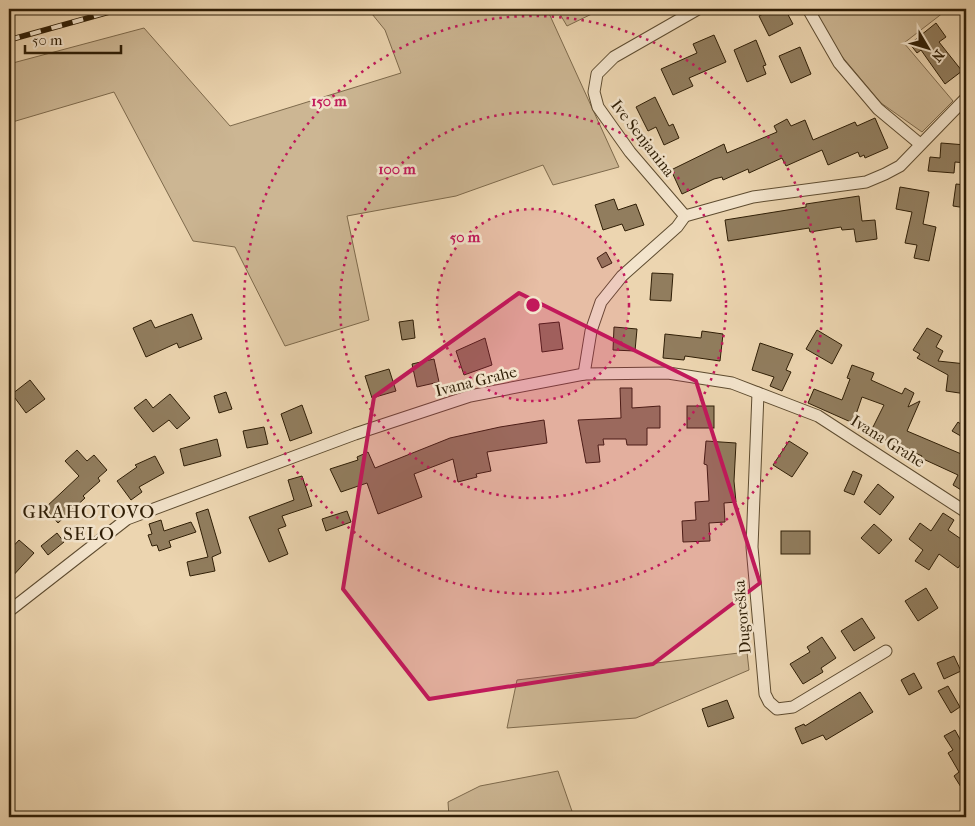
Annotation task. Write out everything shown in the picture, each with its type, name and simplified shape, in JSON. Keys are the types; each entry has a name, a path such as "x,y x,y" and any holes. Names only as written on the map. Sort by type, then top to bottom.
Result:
{"street":[{"name":"Ive Senjanina","path":"685,216 630,152 598,107 594,92 597,74 614,57 698,9"},
{"path":"808,9 839,63 878,109 920,144"},
{"path":"584,374 591,331 600,302 622,276 677,227 685,216 753,197 866,182 900,166 966,98"},
{"name":"Ivana Grahe","path":"9,611 127,519 355,434 470,396 584,374 668,373 732,383 818,416 966,512"},
{"name":"Dugoreška","path":"758,393 752,547 763,678 769,702 777,709 793,706 886,651"}],"highlighted area":[{"path":"519,293 696,381 760,583 653,664 429,699 343,589 374,397"}],"shaded area":[{"path":"368,9 547,9 619,167 553,185 543,165 456,196 347,216 369,320 285,346 235,247 193,241 114,92 9,123 9,64 144,28 230,126 401,73 385,30"},
{"path":"557,9 602,9 567,26"},
{"path":"814,9 948,9 904,43 953,101 922,132 881,103 829,41"},
{"path":"747,652 749,670 636,718 507,728 517,680"},
{"path":"558,771 574,817 449,817 448,802 480,786"}],"building":[{"path":"773,9 785,9 793,24 769,36 759,16"},
{"path":"936,23 946,37 939,42 962,71 945,84 921,50 917,53 910,44"},
{"path":"714,35 726,62 689,78 693,86 673,95 661,69 697,53 693,44"},
{"path":"756,40 766,65 763,66 766,74 747,82 734,50"},
{"path":"800,47 811,74 791,83 779,56"},
{"path":"655,97 669,126 673,124 679,138 664,145 656,127 648,131 636,107"},
{"path":"875,118 888,148 865,158 864,155 860,157 858,152 828,165 822,150 786,166 782,158 749,173 748,169 723,180 722,177 714,179 682,194 671,170 724,144 727,153 777,132 774,126 787,119 791,126 805,120 813,140 855,122 857,126"},
{"path":"941,143 966,145 966,163 955,162 954,173 928,171 930,157 940,158"},
{"path":"956,184 966,185 966,208 953,206"},
{"path":"900,187 929,192 923,224 936,227 929,261 914,258 917,245 905,243 912,212 896,209"},
{"path":"859,196 862,221 875,220 877,239 856,242 854,229 842,230 841,227 810,232 809,228 728,241 725,220"},
{"path":"614,199 618,210 636,204 644,225 625,231 622,224 603,230 595,205"},
{"path":"606,252 612,263 602,268 597,258"},
{"path":"652,273 673,274 671,301 650,300"},
{"path":"192,314 202,339 179,348 177,343 146,357 133,328 151,320 155,328"},
{"path":"413,320 415,338 402,340 399,322"},
{"path":"559,322 563,349 542,352 539,324"},
{"path":"614,327 637,329 635,351 613,350"},
{"path":"927,328 942,336 936,347 943,351 938,361 966,364 966,394 946,391 948,375 917,358 920,354 913,350"},
{"path":"817,330 842,345 832,364 806,349"},
{"path":"702,331 723,334 720,361 685,356 684,360 663,358 665,334 701,338"},
{"path":"485,338 492,365 464,375 456,351"},
{"path":"760,343 793,354 786,370 791,372 782,391 770,386 774,377 752,370"},
{"path":"434,359 439,382 417,387 412,364"},
{"path":"852,365 874,373 871,380 902,394 905,388 914,393 908,407 920,401 907,431 966,456 966,493 953,485 958,475 921,458 922,456 870,433 884,405 862,397 853,423 808,403 814,389 842,400 850,379 847,378"},
{"path":"389,369 396,391 372,398 365,376"},
{"path":"30,380 45,399 26,413 12,394"},
{"path":"620,388 632,388 632,408 660,406 660,428 647,428 647,445 627,445 626,439 603,439 604,445 598,445 600,462 586,463 578,420 621,418"},
{"path":"226,392 232,409 219,413 214,396"},
{"path":"170,394 190,418 177,429 169,420 153,432 134,408 146,399 153,408"},
{"path":"302,405 312,433 290,441 281,414"},
{"path":"687,406 714,406 714,428 687,428"},
{"path":"544,420 547,443 487,452 491,471 476,474 477,477 458,482 453,459 414,474 422,497 378,514 367,483 341,492 330,469 358,460 357,457 368,452 375,468 450,438"},
{"path":"958,422 966,428 966,439 952,431"},
{"path":"264,427 268,444 247,448 243,431"},
{"path":"217,439 221,456 184,466 180,449"},
{"path":"706,441 736,443 734,481 736,502 724,503 725,522 709,523 710,541 683,542 682,521 696,520 695,502 709,501 707,465 704,464"},
{"path":"789,441 808,453 792,477 773,465"},
{"path":"77,450 87,461 94,455 107,470 98,478 100,481 83,496 85,498 58,523 45,508 79,476 65,461"},
{"path":"155,456 164,473 139,487 142,492 131,500 117,481 137,467 135,465"},
{"path":"853,471 862,475 854,495 844,491"},
{"path":"302,476 312,506 282,516 286,526 278,529 288,554 269,562 249,517 294,500 288,480"},
{"path":"878,484 894,497 880,515 864,502"},
{"path":"208,509 221,553 212,557 215,571 190,576 187,562 208,557 196,513"},
{"path":"347,511 351,522 326,531 322,519"},
{"path":"943,513 954,520 948,530 964,541 962,544 966,547 966,557 958,568 939,554 929,570 915,561 923,550 909,539 920,523 931,531"},
{"path":"161,520 164,531 191,522 196,532 169,541 171,547 159,551 157,545 152,546 148,535 152,534 149,524"},
{"path":"874,524 892,540 879,554 861,538"},
{"path":"781,531 810,531 810,554 781,554"},
{"path":"57,533 64,542 48,555 41,546"},
{"path":"19,540 34,553 9,580 9,551"},
{"path":"926,588 938,608 918,621 905,601"},
{"path":"862,618 875,638 854,651 841,631"},
{"path":"822,637 836,658 821,668 823,672 803,684 790,664 810,652 807,647"},
{"path":"954,656 961,671 944,679 937,663"},
{"path":"914,673 922,688 909,695 901,680"},
{"path":"948,686 960,707 951,713 938,691"},
{"path":"860,692 873,712 826,740 823,735 802,744 795,728 804,724 805,726"},
{"path":"727,700 734,718 708,727 702,709"},
{"path":"955,730 966,750 966,795 954,776 959,772 948,753 953,750 944,736"}],"railway":[{"path":"9,40 120,9"}],"district":[{"name":"GRAHOTOVO SELO","path":"89,523"}]}
